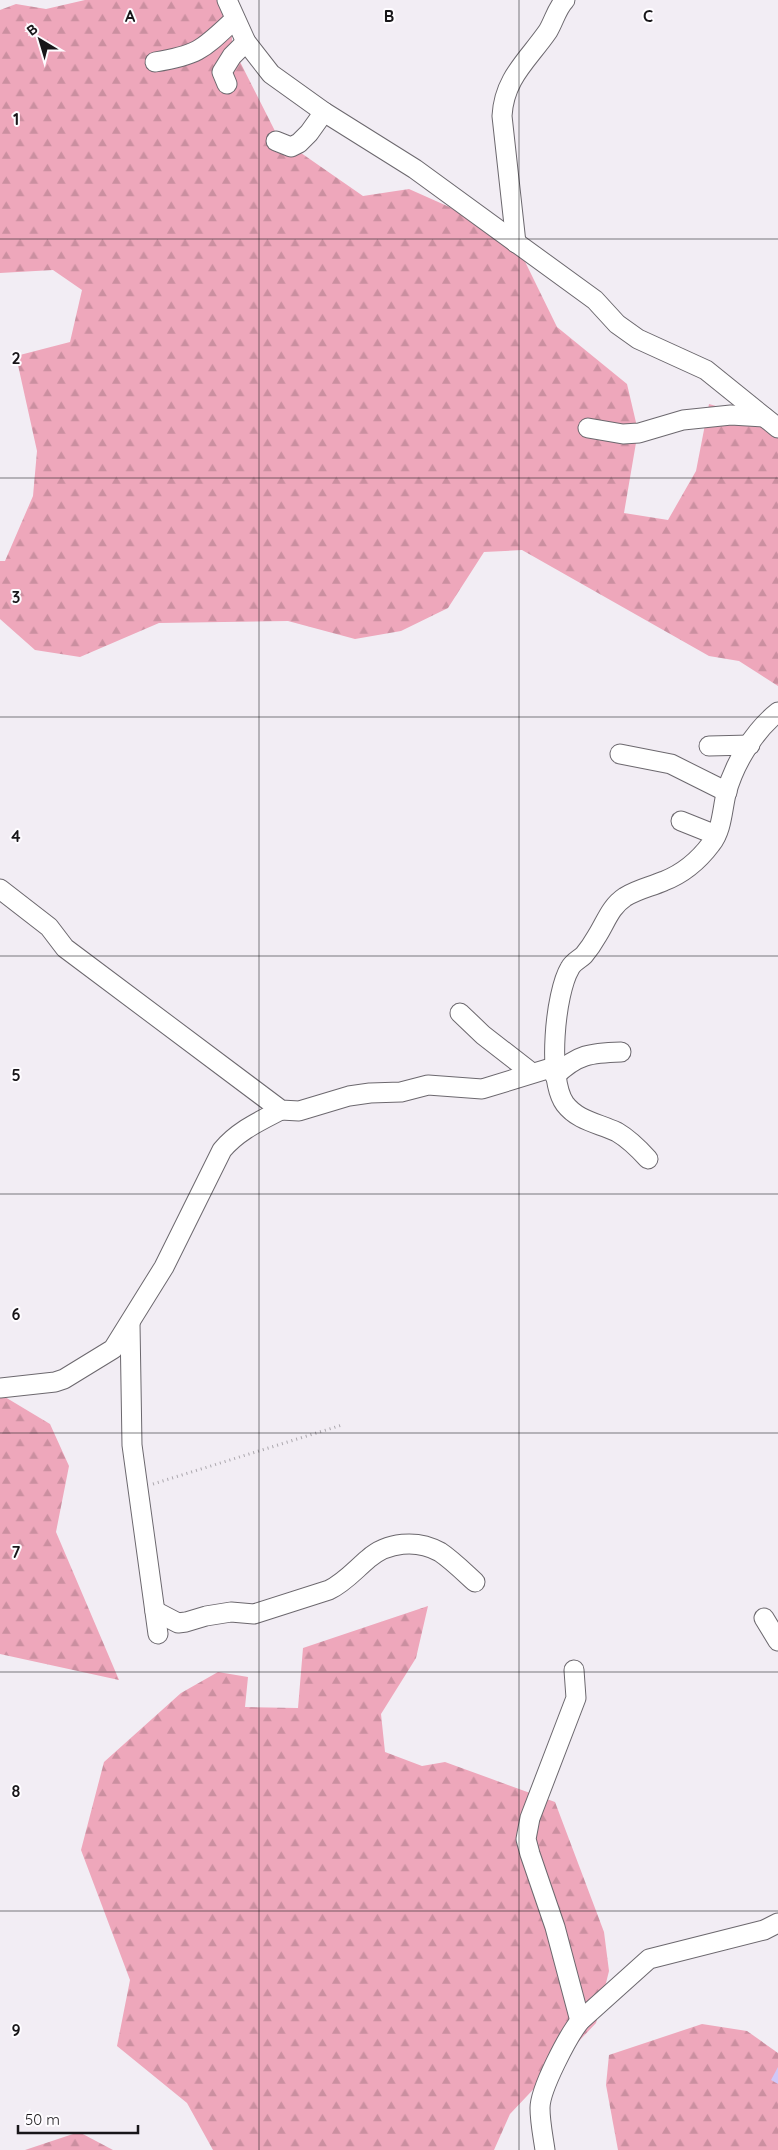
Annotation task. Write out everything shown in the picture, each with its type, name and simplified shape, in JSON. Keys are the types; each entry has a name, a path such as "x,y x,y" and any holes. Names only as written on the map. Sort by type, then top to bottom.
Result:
{"street":[{"path":"226,0 246,42 271,74 324,112 415,169 595,300 617,324 638,339 706,370 771,422"},
{"path":"516,243 502,116 503,98 512,80 542,39 565,0"},
{"path":"156,62 185,58 196,53 235,19"},
{"path":"227,84 222,72 232,56 246,42"},
{"path":"276,141 291,147 299,143 324,112"},
{"path":"588,428 624,434 639,434 682,420 731,415 771,422"},
{"path":"648,1159 623,1136 580,1118 572,1111 558,1092 554,1071 556,1023 565,977 571,966 591,946 611,910 625,897 648,885 662,882 680,883 693,863 712,844 720,827 727,792 750,745 764,723 778,712"},
{"path":"709,746 750,745"},
{"path":"620,754 672,764 727,792"},
{"path":"681,821 716,835"},
{"path":"0,889 49,927 65,948 281,1110"},
{"path":"460,1013 483,1035 532,1073"},
{"path":"0,1388 55,1382 64,1379 113,1349 164,1267 222,1150 231,1139 244,1129 281,1110 299,1111 349,1096 401,1092 428,1086 482,1089 532,1073 554,1071 581,1056 620,1052"},
{"path":"130,1324 132,1445 158,1634"},
{"path":"155,1611 178,1623 231,1612 254,1614 338,1586 376,1553 392,1545 402,1544 419,1545 439,1552 475,1582"},
{"path":"764,1618 778,1641"},
{"path":"574,1670 576,1698 530,1818 526,1839 555,1927 580,2021"},
{"path":"545,2150 540,2106 542,2094 572,2031 580,2021 649,1959 764,1930 778,1923"}],"path":[{"path":"138,1488 342,1425"}],"green space":[{"path":"85,0 232,0 232,46 278,137 363,196 409,189 512,235 557,327 627,384 638,431 624,513 668,520 696,471 709,404 778,424 778,686 739,661 709,656 522,550 484,552 448,608 401,631 355,639 288,621 159,623 80,657 35,650 0,619 0,561 5,561 33,496 37,451 16,356 70,342 82,290 53,270 0,273 0,10 16,4 46,9"},
{"path":"0,1394 50,1424 69,1466 56,1532 119,1680 0,1654"},
{"path":"428,1606 416,1658 381,1714 385,1752 422,1766 445,1762 555,1802 604,1932 609,1971 596,2023 510,2114 494,2150 213,2150 187,2103 117,2046 130,1980 81,1850 104,1762 181,1693 218,1672 248,1677 245,1707 298,1708 303,1648"},
{"path":"702,2024 747,2031 778,2053 778,2150 618,2150 606,2085 609,2055"},
{"path":"79,2132 113,2150 25,2150"}],"building":[{"path":"778,2067 778,2084 771,2080"}]}
